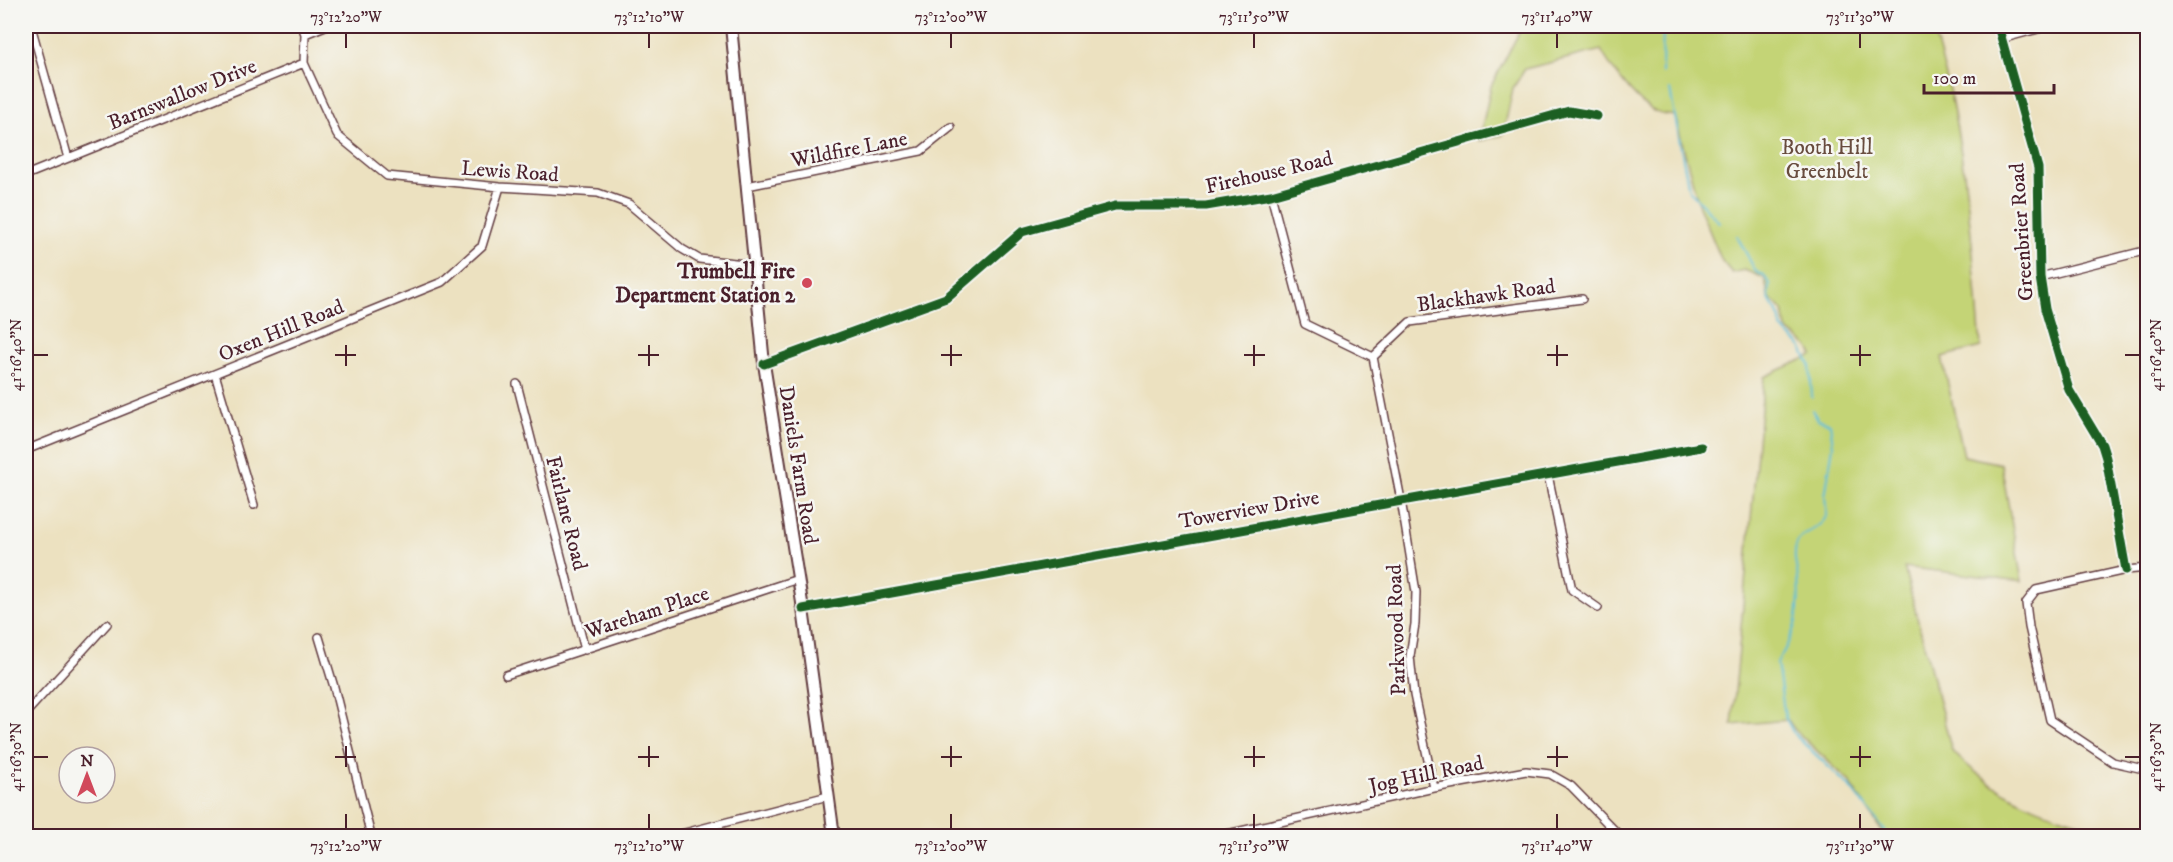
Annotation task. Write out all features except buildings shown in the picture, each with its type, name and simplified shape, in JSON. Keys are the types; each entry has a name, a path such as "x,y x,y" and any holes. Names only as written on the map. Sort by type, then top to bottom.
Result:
{"main road":[{"name":"Daniels Farm Road","path":"731,26 764,364 804,609 834,837"}],"street":[{"path":"31,26 68,158"},
{"path":"302,26 305,34 304,63"},
{"path":"305,34 325,26"},
{"name":"Greenbrier Road","path":"1998,26 2038,168 2040,277 2045,309 2069,390 2102,445 2126,570"},
{"path":"2001,39 2049,26"},
{"name":"Barnswallow Drive","path":"26,176 304,63"},
{"name":"Lewis Road","path":"304,63 337,135 387,176 500,188 598,193 629,204 673,242 699,259 753,265"},
{"name":"Firehouse Road","path":"764,364 946,298 1022,232 1115,206 1206,206 1271,195 1569,111 1597,116"},
{"name":"Wildfire Lane","path":"747,186 921,151 951,127"},
{"name":"Oxen Hill Road","path":"26,450 442,282 482,246 500,188"},
{"path":"1271,195 1305,324 1373,357"},
{"path":"2040,277 2148,250"},
{"name":"Blackhawk Road","path":"1373,357 1410,322 1582,299"},
{"name":"Parkwood Road","path":"1373,357 1401,500 1416,592 1415,624 1410,656 1414,695 1434,788"},
{"path":"215,374 254,505"},
{"name":"Fairlane Road","path":"517,384 585,650"},
{"name":"Towerview Drive","path":"804,609 1701,447"},
{"path":"1548,475 1572,590 1598,608"},
{"path":"2148,568 2126,570 2036,590 2026,603 2029,627 2050,720 2113,762 2148,770"},
{"name":"Wareham Place","path":"506,675 798,579"},
{"path":"26,713 107,624"},
{"path":"319,637 334,687 371,837"},
{"name":"Jog Hill Road","path":"1218,837 1434,788 1526,771 1550,774 1571,786 1620,837"},
{"path":"673,837 828,796"}],"green space":[{"name":"Booth Hill Greenbelt","path":"1526,26 1932,26 1960,145 1966,185 1981,347 1942,357 1964,456 2001,464 2022,581 1904,567 1952,751 1986,780 2021,801 2103,829 2147,836 1885,836 1849,781 1795,730 1788,720 1732,725 1764,377 1813,355 1808,346 1786,329 1783,310 1768,297 1765,278 1744,270 1732,273 1722,261 1699,206 1675,116 1658,113 1641,102 1611,66 1601,50 1525,69 1513,88 1503,135 1479,141 1491,86 1520,31"}],"waterway":[{"path":"1660,26 1663,27 1662,73"},
{"path":"1670,90 1689,190 1719,222"},
{"path":"1737,236 1756,272 1764,275 1770,284 1769,297 1781,321 1781,328 1801,346 1810,365 1812,398"},
{"path":"1812,410 1818,420 1830,423 1833,446 1825,496 1827,516 1797,543 1795,557 1799,603 1792,633 1777,663 1785,717 1794,734 1851,788 1889,836"}],"cycle path":[{"path":"1998,26 2038,168 2040,277 2045,309 2069,390 2102,445 2126,570"},
{"path":"764,364 946,298 1022,232 1115,206 1206,206 1271,195 1569,111 1597,116"},
{"path":"803,609 1701,447"}],"place":[{"name":"Trumbell Fire Department Station 2","path":"807,283"}]}
